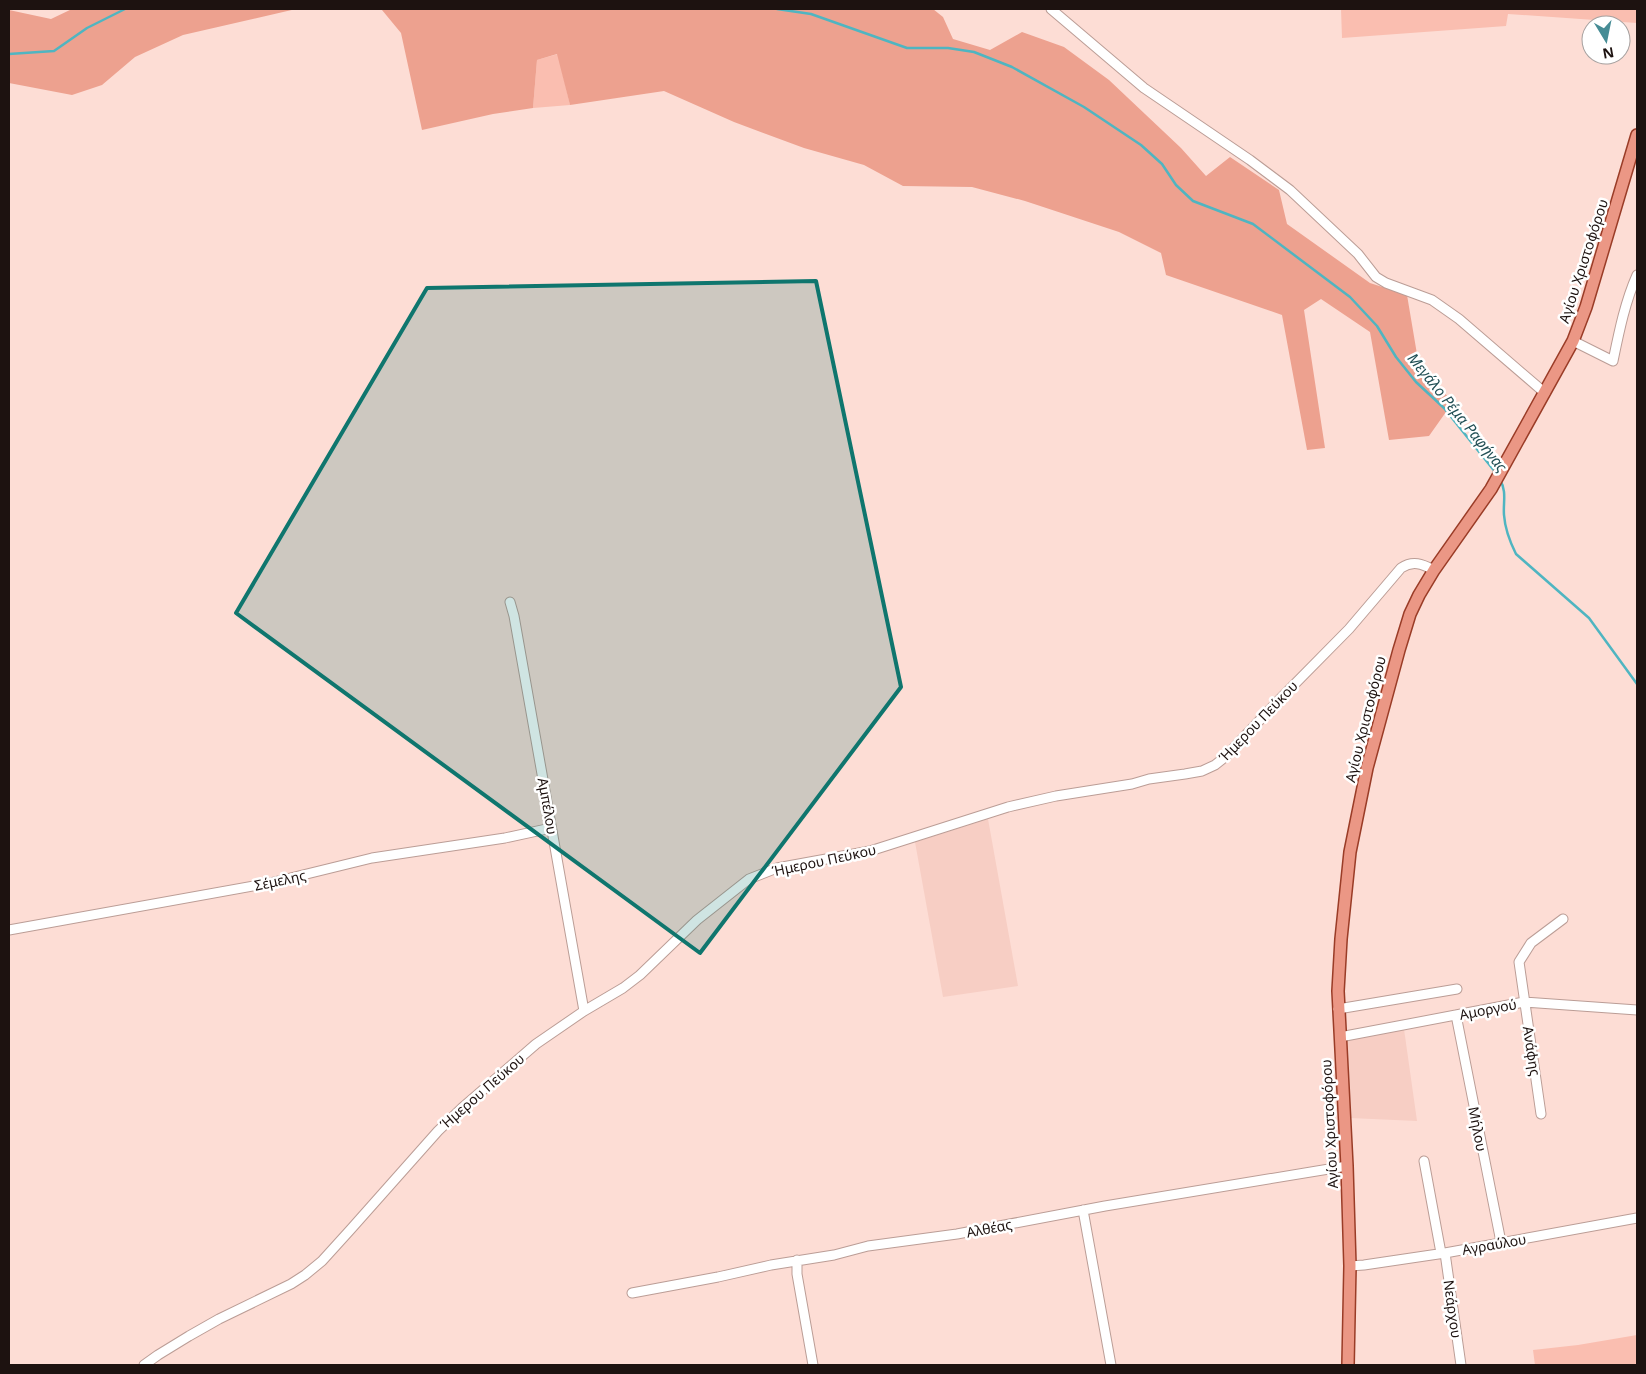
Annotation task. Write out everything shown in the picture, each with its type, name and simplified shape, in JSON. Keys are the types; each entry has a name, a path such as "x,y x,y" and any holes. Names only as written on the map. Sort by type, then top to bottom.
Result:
{"main road":[{"name":"Αγίου Χριστοφόρου","path":"1348,1365 1350,1266 1347,1166 1338,1009 1341,939 1350,852 1365,776 1398,650 1410,614 1419,594 1434,570 1491,489 1573,341 1586,307 1637,135"}],"street":[{"path":"1051,9 1144,88 1250,160 1290,190 1358,254 1376,277 1386,283 1432,300 1459,319 1545,393"},
{"path":"1573,341 1613,361 1619,332 1637,275"},
{"name":"Ήμερου Πεύκου","path":"144,1365 197,1332 305,1275 322,1261 438,1131 536,1044 640,975 703,914 737,887 777,868 870,852 1008,808 1056,796 1185,774 1215,765 1225,757 1349,629 1401,568 1407,564 1414,563 1422,564 1434,570"},
{"name":"Αμπέλου","path":"510,602 516,625 584,1011"},
{"name":"Σέμελης","path":"9,930 278,881 372,858 505,838 551,828"},
{"name":"Ανάφης","path":"1541,1114 1519,962 1531,942 1563,919"},
{"path":"1338,1009 1457,989"},
{"name":"Αμοργού","path":"1340,1037 1524,1002 1637,1010"},
{"name":"Μήλου","path":"1456,1015 1501,1242"},
{"name":"Νεάρχου","path":"1424,1161 1443,1253 1461,1365"},
{"name":"Αλθέας","path":"632,1292 701,1281 771,1265 834,1255 868,1246 958,1234 1084,1210 1347,1166"},
{"path":"1084,1210 1111,1365"},
{"name":"Αγραύλου","path":"1350,1266 1443,1253 1637,1218"},
{"path":"797,1260 797,1274 813,1365"}],"highlighted area":[{"path":"816,281 901,687 700,953 236,613 427,288"}],"shaded area":[{"path":"72,9 296,9 183,35 135,57 102,85 72,95 9,83 9,10 51,19"},
{"path":"378,9 933,9 943,17 953,39 990,50 1022,32 1064,47 1109,80 1181,148 1206,176 1230,157 1279,190 1287,224 1370,283 1407,295 1419,366 1453,402 1429,436 1389,440 1370,332 1321,299 1304,310 1325,448 1307,450 1282,315 1166,275 1161,253 1119,232 1025,201 972,187 903,186 864,165 804,148 734,122 664,91 570,105 557,54 537,60 533,108 493,114 422,130 401,33 382,10"},
{"path":"1341,9 1637,9 1637,23 1631,23 1631,15 1581,15 1581,19 1508,14 1506,26 1342,38"},
{"path":"558,54 570,105 533,108 537,60"},
{"path":"988,819 1018,986 943,997 915,842"},
{"path":"1404,1029 1417,1121 1350,1118 1346,1039"},
{"path":"1637,1335 1637,1365 1535,1365 1533,1350"}],"waterway":[{"name":"Μεγάλο Ρέμα Ραφήνας","path":"9,54 54,51 87,28 125,9"},
{"name":"Μεγάλο Ρέμα Ραφήνας","path":"777,9 811,14 907,48 948,48 974,52 1012,67 1084,107 1141,145 1162,164 1176,185 1193,201 1253,224 1350,297 1377,326 1396,357 1416,382 1444,408 1496,473"},
{"name":"Μεγάλο Ρέμα Ραφήνας","path":"1500,480 1504,493 1505,525 1516,554 1589,618 1637,684"}]}
